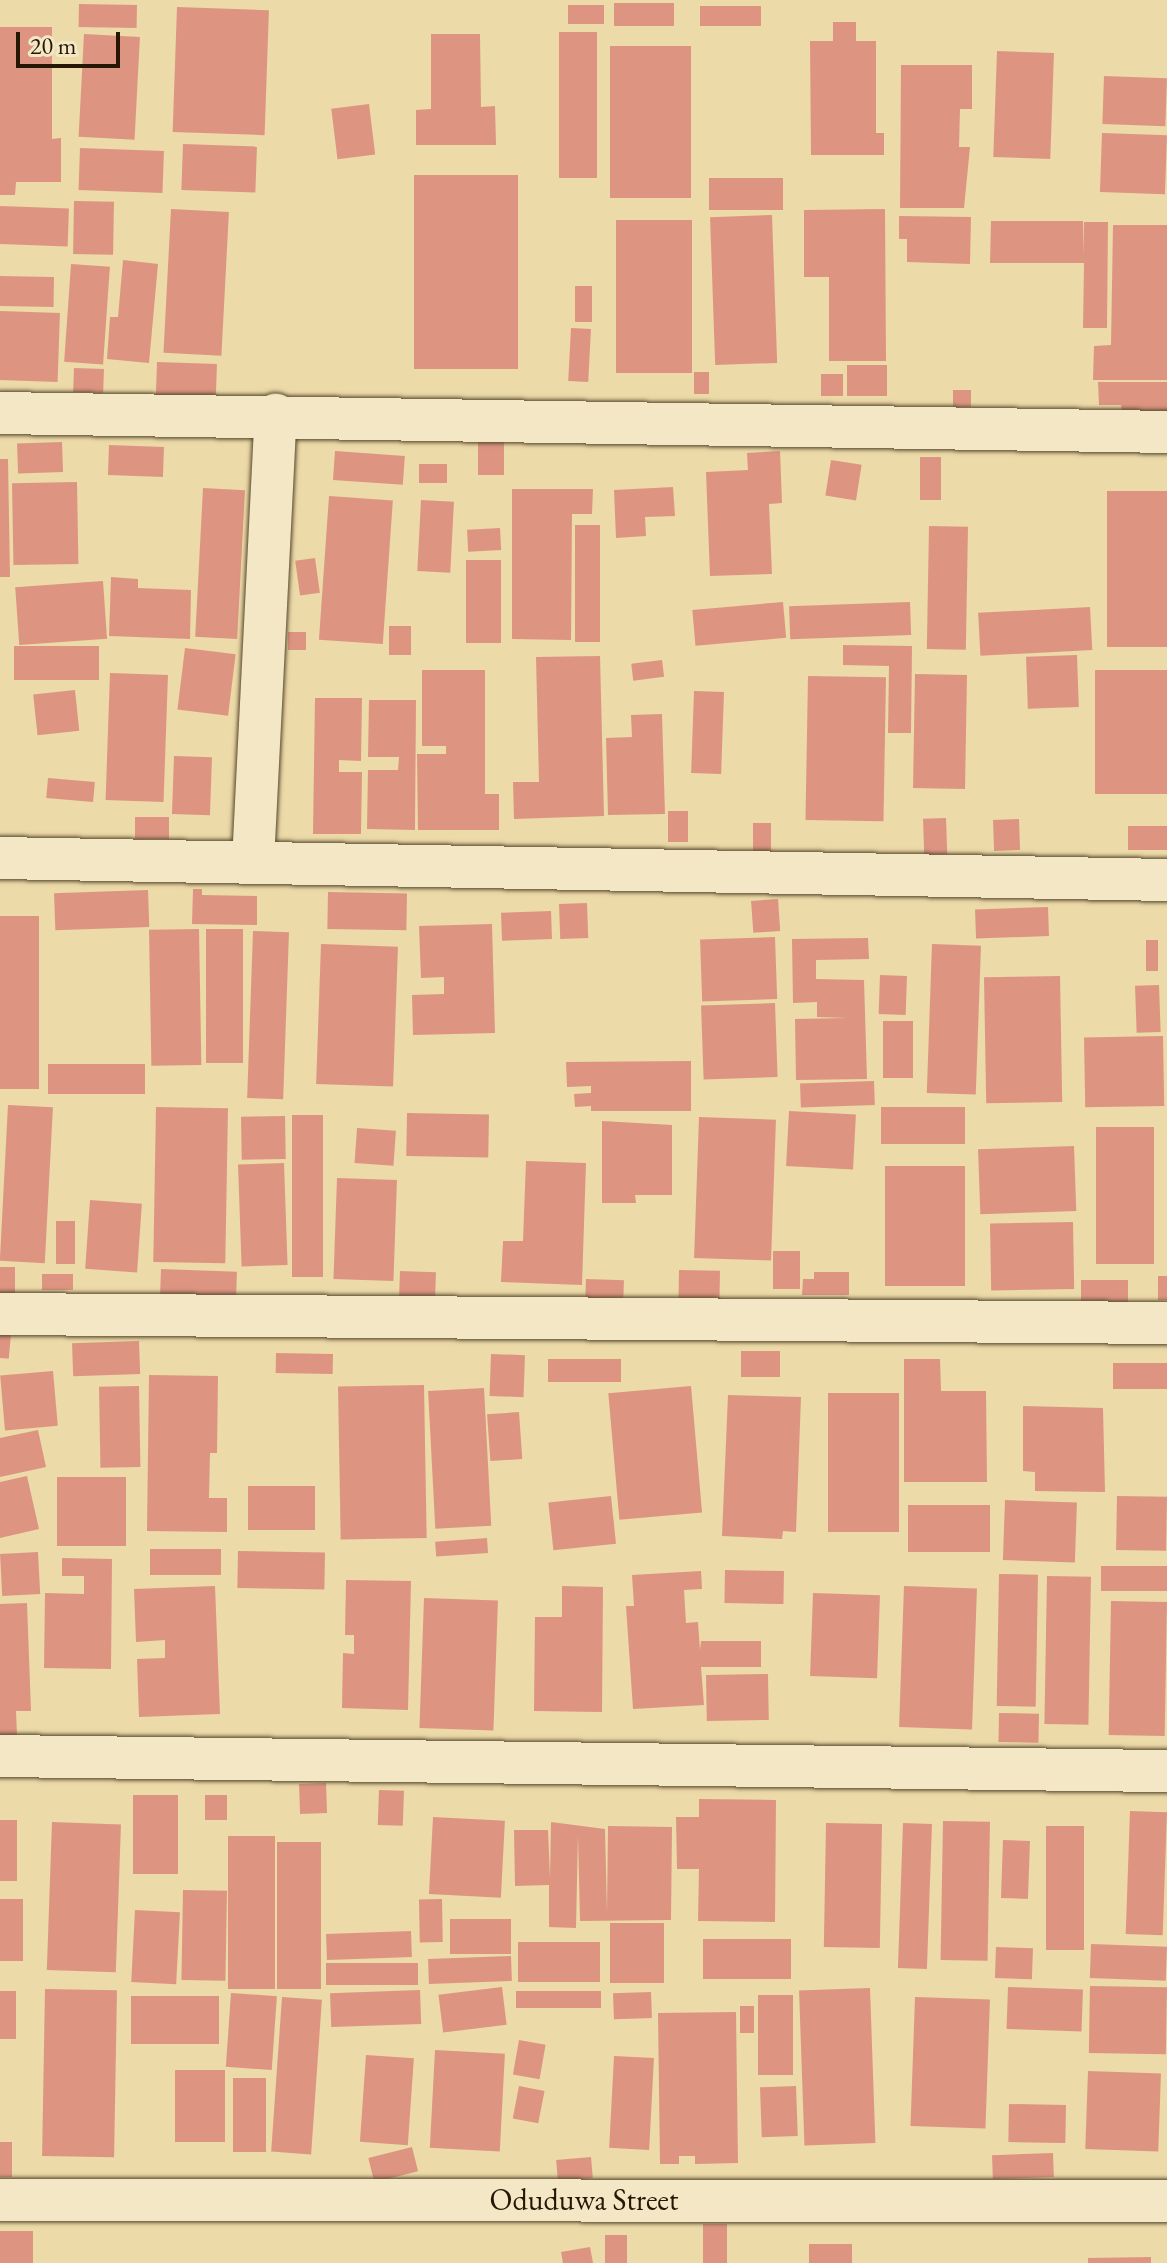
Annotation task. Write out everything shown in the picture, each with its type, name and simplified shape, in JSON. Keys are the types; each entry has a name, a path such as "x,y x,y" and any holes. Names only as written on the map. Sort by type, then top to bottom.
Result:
{"street":[{"path":"0,413 276,415 1167,432"},
{"path":"253,862 276,415"},
{"path":"0,858 1167,880"},
{"path":"0,1314 1167,1323"},
{"path":"0,1756 1167,1771"},
{"name":"Oduduwa Street","path":"0,2200 1167,2201"}],"building":[{"path":"614,3 674,3 674,26 614,26"},
{"path":"79,4 137,5 137,28 79,27"},
{"path":"568,5 604,5 604,24 568,24"},
{"path":"700,6 761,6 761,26 700,26"},
{"path":"177,7 269,10 265,135 173,132"},
{"path":"833,22 856,22 856,41 876,41 876,133 884,133 884,155 811,155 810,41 833,41"},
{"path":"0,27 52,27 52,139 61,138 61,182 16,182 15,195 0,195"},
{"path":"559,32 597,32 597,178 559,178"},
{"path":"84,34 140,37 135,140 79,137"},
{"path":"431,34 480,34 481,107 495,106 496,145 416,145 416,110 431,109"},
{"path":"610,46 691,46 691,198 610,198"},
{"path":"997,51 1054,53 1050,159 993,157"},
{"path":"901,65 972,65 972,109 960,109 959,147 970,147 964,208 900,208"},
{"path":"1104,76 1167,78 1165,126 1102,124"},
{"path":"369,104 375,155 337,159 331,109"},
{"path":"1102,133 1167,135 1165,194 1100,192"},
{"path":"183,144 257,147 255,193 181,190"},
{"path":"80,148 164,151 162,193 79,190"},
{"path":"414,175 518,175 518,369 414,369"},
{"path":"709,178 783,178 783,210 709,210"},
{"path":"74,201 114,202 113,255 73,254"},
{"path":"0,206 69,208 68,246 0,244"},
{"path":"171,209 229,212 221,356 163,353"},
{"path":"885,209 886,361 829,361 829,277 804,277 804,210"},
{"path":"772,215 777,363 715,365 710,217"},
{"path":"899,216 971,217 970,264 907,262 907,239 899,239"},
{"path":"616,220 692,220 692,373 616,373"},
{"path":"991,221 1083,221 1083,257 1084,222 1108,222 1107,328 1083,328 1084,263 990,263"},
{"path":"1113,225 1167,225 1167,380 1093,380 1094,346 1111,345"},
{"path":"123,260 158,264 149,363 107,359 110,317 118,317"},
{"path":"71,264 110,267 103,364 64,362"},
{"path":"0,276 54,277 53,307 0,306"},
{"path":"575,286 592,286 592,322 575,322"},
{"path":"0,311 60,313 58,382 0,380"},
{"path":"571,328 591,329 588,382 568,381"},
{"path":"157,362 217,364 216,397 156,395"},
{"path":"847,365 887,365 887,396 847,396"},
{"path":"74,368 104,369 103,393 73,392"},
{"path":"694,372 709,372 709,394 694,394"},
{"path":"821,374 843,374 843,396 821,396"},
{"path":"1098,382 1167,382 1167,411 1122,411 1121,405 1099,405"},
{"path":"953,390 971,390 971,407 953,407"},
{"path":"478,441 504,441 504,475 478,475"},
{"path":"62,442 63,472 18,474 17,444"},
{"path":"109,445 164,447 163,477 108,475"},
{"path":"335,451 405,456 403,485 333,480"},
{"path":"780,451 782,503 769,504 772,574 710,576 706,472 748,470 747,453"},
{"path":"920,457 941,457 941,500 920,500"},
{"path":"0,459 8,459 10,577 0,577"},
{"path":"831,460 862,465 856,500 825,496"},
{"path":"419,464 447,464 447,483 419,483"},
{"path":"77,482 78,564 13,565 12,483"},
{"path":"673,487 675,516 645,517 646,536 616,538 614,490"},
{"path":"203,488 245,490 237,639 195,637"},
{"path":"512,489 593,489 592,514 572,514 571,640 512,639"},
{"path":"1107,491 1167,491 1167,647 1107,647"},
{"path":"329,496 393,500 383,644 319,640"},
{"path":"421,500 454,502 450,573 417,571"},
{"path":"575,525 600,525 600,642 575,642"},
{"path":"929,526 968,527 966,650 927,649"},
{"path":"500,528 501,550 468,552 467,530"},
{"path":"315,558 320,593 300,595 295,561"},
{"path":"466,560 501,560 501,643 466,643"},
{"path":"111,577 138,579 138,588 191,590 190,639 109,636"},
{"path":"103,581 107,639 19,645 15,587"},
{"path":"783,602 786,638 695,646 692,610"},
{"path":"910,602 911,635 790,639 789,606"},
{"path":"1090,607 1092,650 980,656 978,613"},
{"path":"389,626 411,626 411,655 389,655"},
{"path":"288,632 306,632 306,650 288,650"},
{"path":"843,645 912,646 911,733 888,733 889,666 843,665"},
{"path":"14,646 99,646 99,680 14,680"},
{"path":"185,648 236,654 228,716 177,710"},
{"path":"1077,655 1079,707 1028,709 1026,657"},
{"path":"600,656 604,816 514,819 513,782 539,782 536,657"},
{"path":"662,660 664,677 633,681 631,664"},
{"path":"422,670 485,670 485,794 499,794 499,830 418,830 417,754 446,754 446,746 422,746"},
{"path":"1095,670 1167,670 1167,794 1095,794"},
{"path":"110,673 168,675 164,802 106,800"},
{"path":"915,674 967,675 965,789 913,788"},
{"path":"808,676 886,677 883,821 805,820"},
{"path":"75,690 79,731 38,735 33,694"},
{"path":"694,691 724,692 721,774 691,773"},
{"path":"315,698 362,698 361,761 339,760 339,772 362,772 361,834 313,834"},
{"path":"369,700 416,700 415,830 367,829 368,770 398,770 399,757 368,757"},
{"path":"662,714 665,814 608,815 606,738 632,737 631,715"},
{"path":"174,756 212,757 210,815 172,814"},
{"path":"48,778 95,782 93,802 46,798"},
{"path":"668,811 688,811 688,842 668,842"},
{"path":"135,817 169,817 169,839 135,839"},
{"path":"946,818 947,854 924,855 923,819"},
{"path":"1019,819 1020,850 994,851 993,820"},
{"path":"753,823 771,823 771,852 753,852"},
{"path":"1128,826 1167,826 1167,850 1128,850"},
{"path":"193,889 202,889 202,895 257,896 257,925 192,924"},
{"path":"148,890 149,927 55,930 54,893"},
{"path":"328,892 407,893 406,930 327,929"},
{"path":"778,899 780,931 753,933 751,901"},
{"path":"587,903 588,938 560,939 559,904"},
{"path":"1048,907 1049,936 976,939 975,910"},
{"path":"551,911 552,939 502,941 501,913"},
{"path":"0,916 39,916 39,1089 0,1089"},
{"path":"492,924 495,1033 413,1035 412,995 444,994 444,977 421,978 419,926"},
{"path":"199,929 201,1065 151,1066 149,930"},
{"path":"206,929 243,929 243,1063 206,1063"},
{"path":"253,931 289,932 283,1099 247,1098"},
{"path":"775,937 777,999 702,1002 700,940"},
{"path":"868,938 869,959 816,960 816,979 864,980 867,1079 796,1080 795,1019 848,1018 817,1017 817,1002 793,1003 792,939"},
{"path":"1146,940 1158,940 1158,971 1146,971"},
{"path":"321,944 398,947 393,1087 316,1084"},
{"path":"932,944 981,946 976,1095 927,1093"},
{"path":"880,975 907,976 906,1015 879,1014"},
{"path":"1060,976 1062,1102 986,1103 984,977"},
{"path":"1159,985 1161,1032 1137,1033 1135,986"},
{"path":"775,1003 778,1077 704,1080 701,1006"},
{"path":"883,1021 913,1021 913,1078 883,1078"},
{"path":"1163,1036 1164,1106 1085,1107 1084,1037"},
{"path":"691,1061 691,1111 591,1111 591,1106 575,1107 574,1094 591,1093 591,1086 567,1087 566,1062"},
{"path":"48,1064 145,1064 145,1094 48,1094"},
{"path":"874,1081 875,1105 801,1108 800,1084"},
{"path":"8,1105 53,1107 45,1263 0,1261"},
{"path":"156,1107 228,1108 225,1263 153,1262"},
{"path":"881,1107 965,1107 965,1144 881,1144"},
{"path":"789,1111 856,1115 853,1169 786,1166"},
{"path":"407,1113 489,1114 488,1157 406,1156"},
{"path":"292,1115 323,1115 323,1277 292,1277"},
{"path":"285,1116 286,1159 242,1160 241,1117"},
{"path":"699,1117 776,1120 771,1261 694,1258"},
{"path":"602,1121 672,1125 672,1195 635,1195 636,1203 602,1203"},
{"path":"1096,1127 1154,1127 1154,1264 1096,1264"},
{"path":"357,1128 396,1131 393,1166 355,1163"},
{"path":"1074,1146 1076,1211 980,1214 978,1149"},
{"path":"526,1161 586,1163 582,1285 501,1282 503,1241 523,1241"},
{"path":"284,1163 288,1265 242,1267 238,1165"},
{"path":"885,1166 965,1166 965,1286 885,1286"},
{"path":"337,1178 397,1180 393,1281 333,1279"},
{"path":"90,1200 142,1204 137,1272 85,1269"},
{"path":"56,1221 75,1221 75,1264 56,1264"},
{"path":"1073,1222 1074,1289 991,1290 990,1223"},
{"path":"773,1251 800,1251 800,1289 773,1289"},
{"path":"0,1267 15,1267 15,1294 0,1294"},
{"path":"161,1269 237,1272 236,1300 160,1297"},
{"path":"679,1270 720,1271 719,1304 678,1303"},
{"path":"400,1271 436,1272 435,1301 399,1300"},
{"path":"814,1272 849,1272 849,1295 802,1295 803,1279 814,1279"},
{"path":"42,1274 73,1274 73,1290 42,1290"},
{"path":"1158,1276 1167,1276 1167,1300 1158,1300"},
{"path":"586,1279 624,1280 623,1306 585,1305"},
{"path":"1081,1280 1128,1280 1128,1304 1081,1304"},
{"path":"0,1333 11,1334 9,1359 0,1358"},
{"path":"139,1341 140,1374 73,1376 72,1343"},
{"path":"741,1351 780,1351 780,1377 741,1377"},
{"path":"276,1353 333,1354 333,1374 276,1373"},
{"path":"491,1354 525,1355 524,1397 490,1396"},
{"path":"548,1359 621,1359 621,1382 548,1382"},
{"path":"904,1359 940,1359 941,1391 986,1391 987,1482 904,1482"},
{"path":"1113,1363 1167,1363 1167,1389 1113,1389"},
{"path":"53,1371 58,1426 5,1430 0,1376"},
{"path":"149,1375 218,1376 217,1453 210,1453 209,1498 227,1498 227,1532 147,1531"},
{"path":"424,1385 427,1538 341,1539 338,1387"},
{"path":"139,1386 140,1467 100,1468 99,1387"},
{"path":"691,1386 702,1513 619,1520 608,1393"},
{"path":"484,1388 491,1526 435,1529 428,1391"},
{"path":"828,1393 899,1393 899,1532 828,1532"},
{"path":"728,1395 801,1397 796,1532 783,1531 782,1539 722,1536"},
{"path":"1023,1406 1103,1408 1105,1492 1035,1491 1035,1472 1023,1471"},
{"path":"519,1412 522,1459 490,1461 487,1414"},
{"path":"38,1430 46,1467 0,1477 0,1438"},
{"path":"27,1476 39,1529 0,1538 0,1482"},
{"path":"57,1477 126,1477 126,1546 57,1546"},
{"path":"248,1486 315,1486 315,1530 248,1530"},
{"path":"611,1496 616,1544 553,1550 548,1503"},
{"path":"1117,1496 1167,1497 1166,1551 1116,1550"},
{"path":"1005,1500 1077,1503 1075,1562 1003,1560"},
{"path":"908,1505 990,1505 990,1552 908,1552"},
{"path":"487,1538 488,1553 436,1557 435,1542"},
{"path":"150,1549 221,1549 221,1575 150,1575"},
{"path":"238,1551 325,1553 324,1590 237,1588"},
{"path":"38,1552 40,1594 2,1596 0,1554"},
{"path":"62,1558 112,1559 111,1669 44,1668 45,1593 84,1594 84,1576 62,1576"},
{"path":"1101,1566 1167,1566 1167,1591 1101,1591"},
{"path":"725,1570 784,1571 783,1604 724,1603"},
{"path":"701,1571 702,1589 684,1590 686,1623 698,1622 700,1650 701,1641 761,1641 761,1667 701,1667 704,1705 633,1709 626,1606 634,1606 632,1575"},
{"path":"999,1574 1038,1575 1036,1707 997,1706"},
{"path":"1047,1576 1091,1577 1088,1725 1044,1724"},
{"path":"346,1580 411,1581 408,1710 342,1708 343,1653 354,1654 354,1635 345,1635"},
{"path":"215,1586 220,1714 139,1717 137,1659 165,1658 165,1640 136,1642 134,1589"},
{"path":"562,1586 603,1587 602,1712 534,1711 535,1617 562,1617"},
{"path":"904,1586 977,1589 972,1729 899,1727"},
{"path":"813,1593 880,1595 877,1678 810,1676"},
{"path":"424,1598 498,1601 493,1731 419,1728"},
{"path":"1111,1601 1167,1602 1165,1736 1109,1735"},
{"path":"27,1603 31,1711 16,1711 17,1735 0,1736 0,1604"},
{"path":"768,1674 769,1720 707,1721 706,1675"},
{"path":"999,1713 1039,1714 1038,1743 998,1742"},
{"path":"326,1783 327,1813 300,1814 299,1784"},
{"path":"379,1790 404,1791 403,1826 378,1825"},
{"path":"133,1795 178,1795 178,1874 133,1874"},
{"path":"205,1795 227,1795 227,1820 205,1820"},
{"path":"699,1799 776,1800 775,1922 698,1921 699,1869 677,1869 676,1817 699,1817"},
{"path":"1130,1811 1167,1812 1163,1935 1126,1934"},
{"path":"433,1817 505,1821 501,1898 429,1894"},
{"path":"0,1820 17,1820 17,1881 0,1881"},
{"path":"943,1821 990,1822 988,1961 941,1960"},
{"path":"52,1822 121,1824 116,1972 47,1970"},
{"path":"551,1822 605,1829 607,1913 608,1826 672,1827 671,1920 580,1921 578,1835 576,1928 549,1927 549,1885 515,1886 514,1830 548,1830 550,1878"},
{"path":"826,1823 882,1824 880,1948 824,1947"},
{"path":"903,1823 932,1824 927,1969 898,1968"},
{"path":"1046,1826 1084,1826 1084,1950 1046,1950"},
{"path":"228,1836 275,1836 275,1989 228,1989"},
{"path":"1003,1840 1030,1841 1028,1899 1001,1898"},
{"path":"277,1842 321,1842 321,1989 277,1989"},
{"path":"183,1890 227,1891 225,1981 181,1980"},
{"path":"0,1899 23,1899 23,1961 0,1961"},
{"path":"419,1899 442,1899 443,1942 420,1942"},
{"path":"135,1910 180,1912 176,1984 131,1982"},
{"path":"450,1919 511,1919 511,1954 450,1954"},
{"path":"610,1923 664,1923 664,1983 610,1983"},
{"path":"411,1931 412,1957 327,1960 326,1934"},
{"path":"703,1939 791,1939 791,1979 703,1979"},
{"path":"518,1942 600,1942 600,1982 518,1982"},
{"path":"1091,1944 1167,1947 1166,1981 1090,1978"},
{"path":"996,1947 1033,1948 1032,1979 995,1978"},
{"path":"511,1956 512,1981 429,1984 428,1959"},
{"path":"326,1963 418,1963 418,1985 326,1985"},
{"path":"1090,1986 1167,1987 1166,2054 1089,2053"},
{"path":"502,1987 507,2025 443,2033 438,1995"},
{"path":"1008,1987 1083,1990 1081,2032 1007,2029"},
{"path":"870,1988 875,2143 804,2145 799,1990"},
{"path":"45,1989 117,1990 114,2157 42,2156"},
{"path":"420,1990 421,2024 331,2027 330,1993"},
{"path":"0,1991 16,1991 16,2039 0,2039"},
{"path":"516,1991 601,1991 601,2008 516,2008"},
{"path":"651,1992 652,2018 614,2019 613,1993"},
{"path":"231,1993 277,1996 272,2070 226,2067"},
{"path":"758,1995 793,1995 793,2075 758,2075"},
{"path":"131,1996 219,1996 219,2044 131,2044"},
{"path":"282,1997 322,2000 311,2154 271,2152"},
{"path":"915,1997 990,2000 985,2129 910,2126"},
{"path":"740,2006 754,2006 754,2033 740,2033"},
{"path":"736,2012 738,2163 695,2164 695,2156 679,2156 679,2164 660,2164 658,2013"},
{"path":"519,2040 546,2045 540,2079 513,2074"},
{"path":"435,2050 505,2054 500,2152 430,2148"},
{"path":"366,2055 414,2058 408,2145 360,2142"},
{"path":"614,2056 654,2058 649,2150 609,2148"},
{"path":"175,2070 225,2070 225,2142 175,2142"},
{"path":"1088,2071 1161,2074 1158,2152 1085,2149"},
{"path":"233,2078 266,2078 266,2152 233,2152"},
{"path":"519,2086 545,2091 538,2123 513,2118"},
{"path":"796,2086 798,2136 762,2137 760,2087"},
{"path":"1009,2104 1066,2105 1065,2143 1008,2142"},
{"path":"0,2142 12,2142 12,2177 0,2177"},
{"path":"412,2147 418,2171 374,2182 368,2158"},
{"path":"1053,2153 1054,2177 993,2179 992,2155"},
{"path":"591,2157 593,2178 558,2181 556,2160"},
{"path":"703,2224 727,2224 727,2263 703,2263"},
{"path":"0,2231 33,2231 33,2263 0,2263"},
{"path":"605,2235 627,2235 627,2263 605,2263"},
{"path":"809,2244 852,2244 852,2263 809,2263"},
{"path":"590,2247 593,2263 563,2263 561,2252"},
{"path":"1151,2257 1151,2263 1088,2263 1088,2258"}]}
